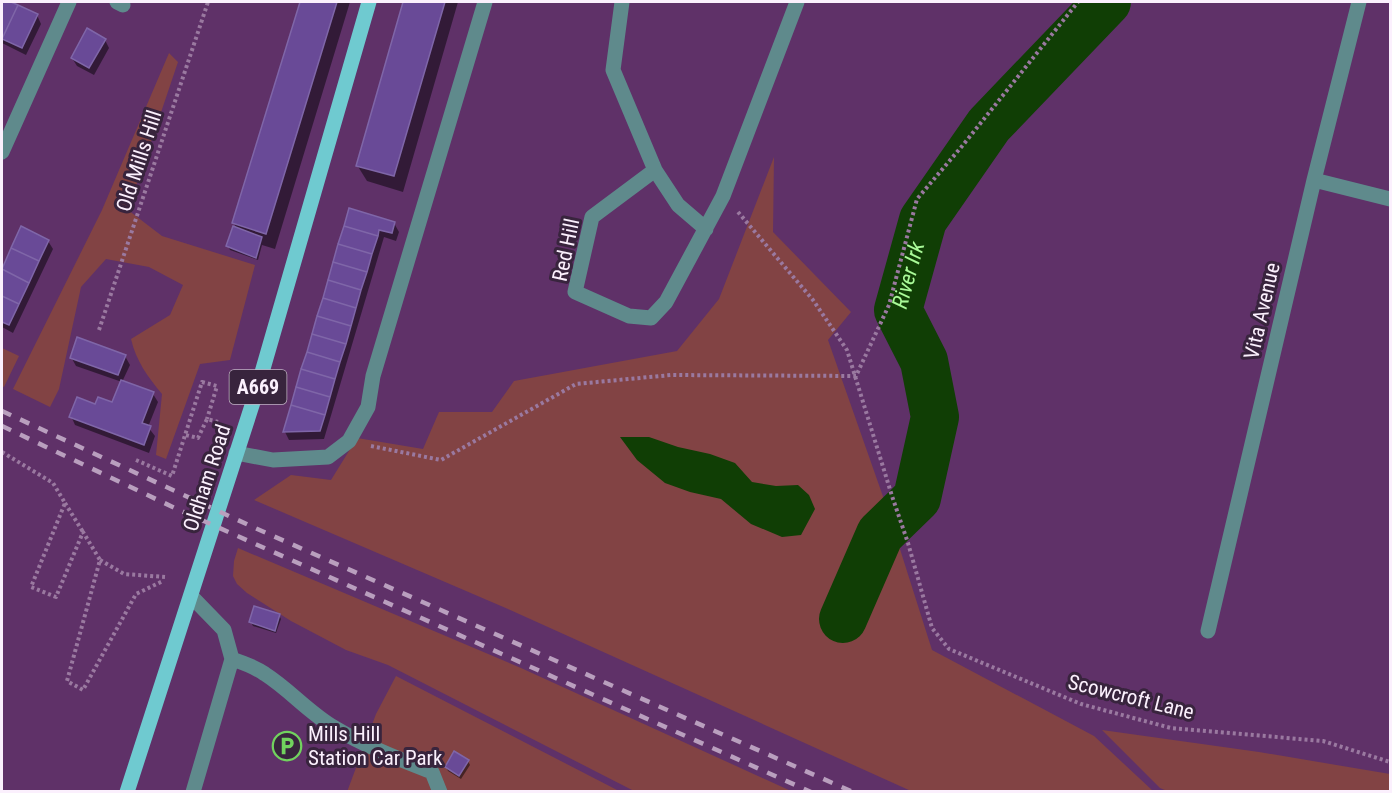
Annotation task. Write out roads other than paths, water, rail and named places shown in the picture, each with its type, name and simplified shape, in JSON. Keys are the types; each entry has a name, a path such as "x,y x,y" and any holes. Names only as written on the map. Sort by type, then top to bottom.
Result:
{"main road":[{"name":"Oldham Road","path":"127,792 256,393 369,2"}],"street":[{"path":"2,152 69,2"},
{"path":"236,453 273,460 328,457 349,441 368,406 373,376 485,2"},
{"path":"622,2 613,70 655,170 678,205 706,229 723,196 797,2"},
{"name":"Vita Avenue","path":"1208,631 1314,180 1359,2"},
{"name":"Red Hill","path":"655,170 592,217 575,292 629,315 651,318 666,302 706,229"},
{"path":"1314,180 1390,199"},
{"path":"191,596 224,630 232,659 193,792"},
{"path":"232,659 252,666 267,675 333,728 432,772 440,792"}],"waterway":[{"name":"River Irk","path":"843,619 880,534 917,498 935,417 924,361 898,310 923,220 989,125 1107,2"}],"railway":[{"path":"2,411 255,528 853,792"},
{"path":"2,426 177,509 811,792"}],"place":[{"name":"Mills Hill Station Car Park","path":"287,746"}]}
